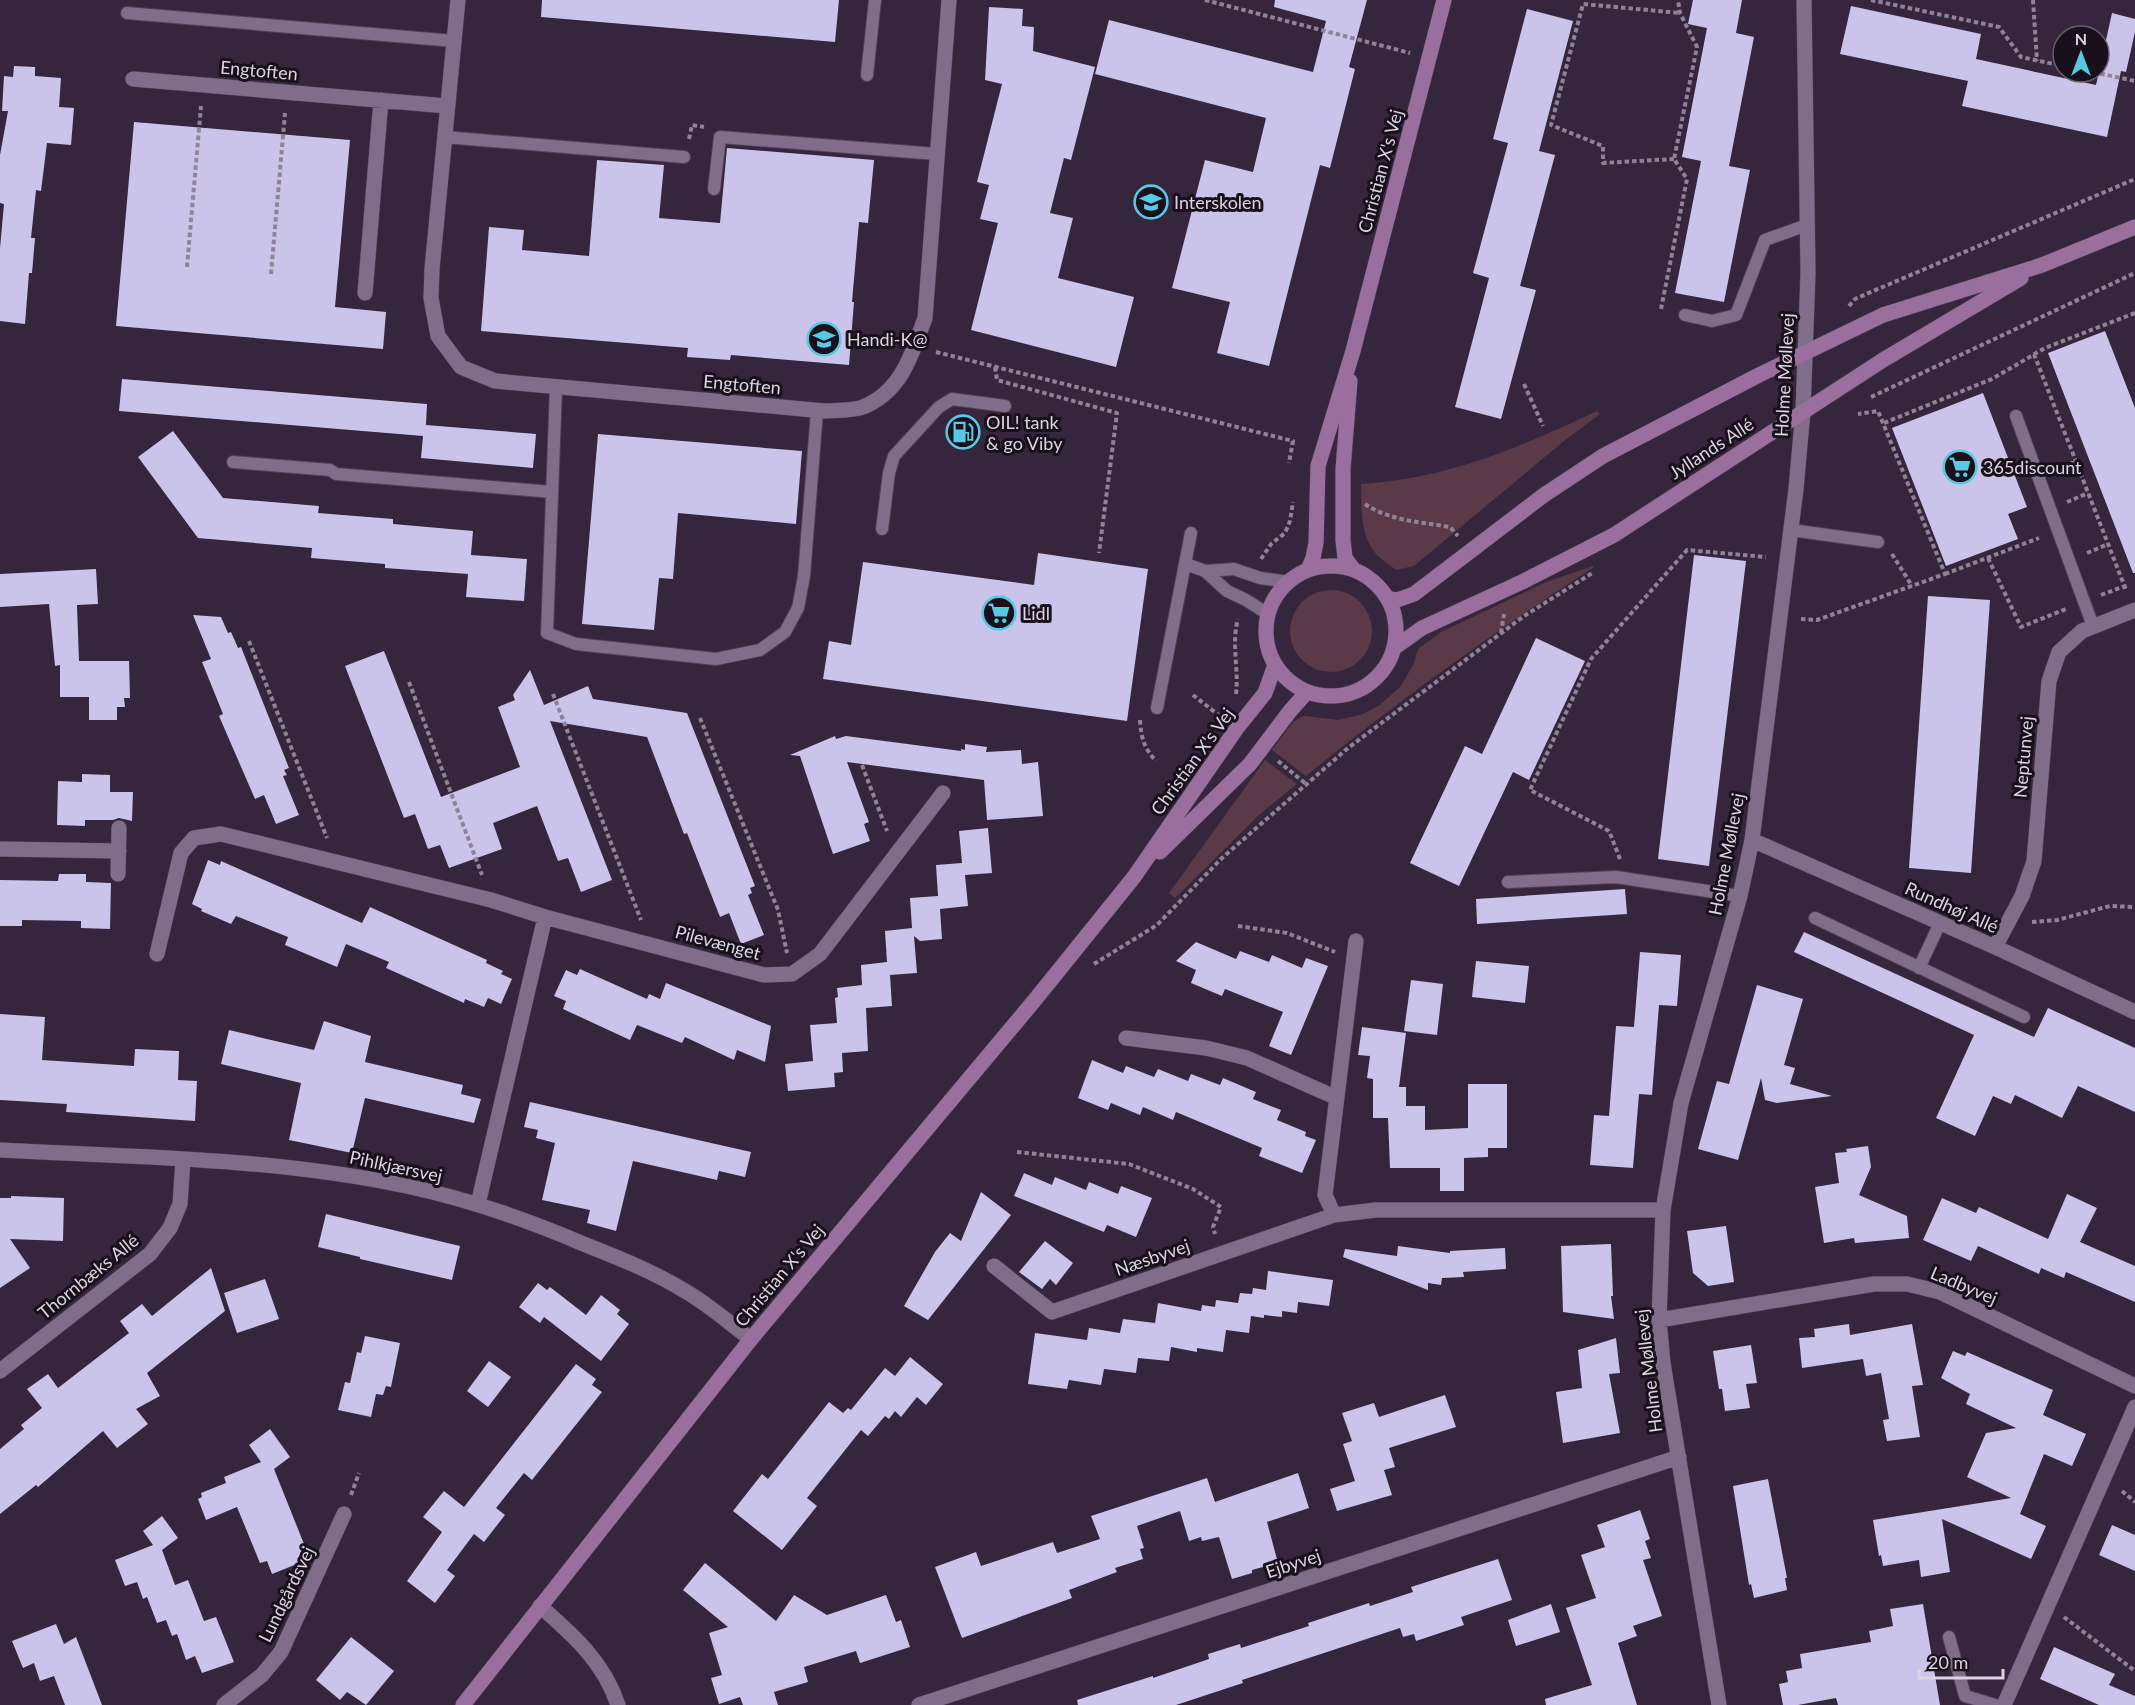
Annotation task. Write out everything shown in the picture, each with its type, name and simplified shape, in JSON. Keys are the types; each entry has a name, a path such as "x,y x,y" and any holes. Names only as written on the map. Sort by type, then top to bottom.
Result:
{"street":[{"name":"Engtoften","path":"458,0 431,298 438,336 461,367 495,381 817,411 862,407 891,389 910,361 925,318 949,0"},
{"name":"Christian X's Vej","path":"1308,570 1316,543 1318,466 1353,351 1444,0"},
{"name":"Holme Møllevej","path":"1719,1705 1663,1363 1659,1320 1663,1210 1681,1103 1740,896 1752,840 1791,530 1803,411 1806,352 1804,0"},
{"name":"Engtoften","path":"133,79 447,106"},
{"path":"364,293 381,100"},
{"name":"Jyllands Allé","path":"1387,598 1397,600 1414,594 1544,495 1603,456 1806,352 1883,315 2042,266 2135,227"},
{"name":"Jyllands Allé","path":"1395,648 1422,628 1614,535 1883,360 2042,266"},
{"name":"Christian X's Vej","path":"1353,351 1342,481 1343,540 1346,558 1354,570"},
{"path":"1339,567 1354,570 1378,586 1387,598 1394,614 1397,631 1395,648 1381,674 1371,684 1356,692 1340,696 1324,696 1307,692 1289,681 1275,665 1267,640 1268,614 1275,598 1289,582 1308,570 1339,567"},
{"name":"Neptunvej","path":"1995,947 2022,896 2034,861 2049,681 2059,652 2082,631 2134,610"},
{"name":"Christian X's Vej","path":"463,1705 751,1339 1035,1001 1134,877 1237,728 1265,693 1275,665"},
{"name":"Christian X's Vej","path":"1134,877 1250,764 1307,692"},
{"path":"792,974 820,954 943,793"},
{"path":"118,874 119,828"},
{"name":"Pilevænget","path":"157,954 181,853 194,838 221,834 491,900 764,975 792,974"},
{"name":"Rundhøj Allé","path":"1752,840 1995,947 2135,1012"},
{"path":"0,849 119,851"},
{"path":"478,1204 545,916"},
{"path":"1334,1215 1325,1195 1356,941"},
{"path":"1126,1038 1206,1048 1247,1058 1337,1098"},
{"name":"Pihlkjærsvej","path":"0,1150 248,1163 316,1170 406,1186 478,1204 548,1228 675,1286 751,1339"},
{"name":"Thornbæks Allé","path":"0,1371 150,1254 170,1228 180,1204 183,1160"},
{"name":"Næsbyvej","path":"994,1266 1052,1312 1334,1215 1376,1210 1663,1210"},
{"name":"Ladbyvej","path":"1659,1320 1874,1284 1907,1284 1940,1292 2135,1386"},
{"path":"2004,1705 2135,1407"},
{"name":"Ejbyvej","path":"919,1705 1679,1457"},
{"name":"Lundgårdsvej","path":"224,1705 261,1675 281,1652 344,1514"},
{"path":"540,1606 581,1643 600,1666 618,1705"}],"lane":[{"path":"867,75 874,0"},
{"path":"127,13 454,41"},
{"path":"444,137 684,157"},
{"path":"714,189 720,137 937,154"},
{"path":"1685,315 1712,321 1736,315 1765,240 1807,225"},
{"path":"556,387 547,633 576,644 716,659 760,650 785,632 798,608 804,576 817,411"},
{"path":"882,529 889,473 894,456 939,406 952,399 1005,406"},
{"path":"2016,416 2093,626"},
{"path":"233,462 330,470 336,474 552,492"},
{"path":"1791,530 1878,542"},
{"path":"1157,708 1191,533"},
{"path":"1186,564 1205,571 1227,591 1244,598 1268,614"},
{"path":"1205,571 1234,569 1260,578 1289,582"},
{"path":"1508,882 1616,877 1740,896"},
{"path":"1815,918 2024,1017"},
{"path":"1920,968 1940,923"},
{"path":"1949,1637 1965,1696 1995,1705"}],"path":[{"path":"1204,0 1429,57"},
{"path":"1661,309 1687,179 1674,159 1696,46 1680,13 1678,0"},
{"path":"1870,0 1999,27 2021,57 2051,64"},
{"path":"2033,0 2037,61"},
{"path":"1674,159 1603,163 1603,146 1551,125 1583,4 1680,13"},
{"path":"2111,76 2135,81"},
{"path":"187,267 203,85"},
{"path":"271,274 287,92"},
{"path":"1847,308 1855,299 2135,179"},
{"path":"1868,398 2135,273"},
{"path":"1884,423 1992,379 2045,348 2135,313"},
{"path":"915,347 1293,441 1289,463"},
{"path":"2034,354 2134,610"},
{"path":"995,367 997,380 1117,413 1099,553"},
{"path":"1524,384 1543,426"},
{"path":"1342,481 1356,482 1363,502 1376,511 1395,518 1450,527 1470,551"},
{"path":"1252,575 1271,544 1285,532 1290,521 1294,499"},
{"path":"1944,574 2058,531"},
{"path":"1878,542 1892,555 1912,586"},
{"path":"1628,879 1609,831 1530,790 1591,659 1687,550 1787,559"},
{"path":"1988,558 2021,627 2125,586"},
{"path":"1091,966 1157,925 1222,858 1306,783 1391,715 1524,616 1596,571"},
{"path":"1498,593 1504,614 1501,634"},
{"path":"1231,702 1236,694 1238,675 1234,653 1236,628 1244,598"},
{"path":"249,640 336,862"},
{"path":"409,682 491,900"},
{"path":"553,694 650,944"},
{"path":"1193,695 1237,728"},
{"path":"1156,761 1147,751 1141,736 1140,720 1142,708 1157,708"},
{"path":"1222,717 1227,709"},
{"path":"700,718 778,910 792,974"},
{"path":"1261,748 1306,783"},
{"path":"862,765 896,854"},
{"path":"2007,924 2057,920 2110,906 2135,907"},
{"path":"1238,926 1287,933 1354,960"},
{"path":"1017,1152 1129,1164 1193,1189 1221,1207 1213,1227 1220,1254"},
{"path":"2048,1605 2135,1671"}],"shaded area":[{"path":"1597,411 1600,414 1564,441 1414,566 1396,570 1379,557 1371,547 1364,530 1361,484 1393,481 1454,468 1511,449"},
{"path":"1593,566 1447,668 1306,776 1272,750 1293,722 1301,717 1338,720 1363,714 1380,705 1401,686 1413,665 1418,649 1441,632 1546,582"},
{"path":"1323,590 1339,590 1354,597 1365,608 1372,623 1369,647 1360,660 1339,672 1323,672 1308,665 1297,654 1290,639 1290,623 1297,608 1308,597"},
{"path":"1265,760 1297,784 1260,814 1175,898 1169,893"}],"building":[{"path":"542,0 839,0 835,42 541,17"},
{"path":"1275,0 1367,0 1349,67 1355,69 1330,168 1320,165 1269,366 1217,353 1230,302 1172,288 1205,160 1253,172 1266,118 1095,74 1109,20 1313,72 1326,21 1274,7"},
{"path":"1693,0 1742,0 1736,33 1754,37 1729,166 1750,170 1724,302 1675,293 1701,161 1682,157 1707,28 1688,24"},
{"path":"1851,6 1981,34 1976,59 2051,75 2051,84 2111,84 2110,24 2112,13 2135,19 2135,32 2126,72 2121,71 2107,137 1962,106 1968,81 1840,54"},
{"path":"989,7 1023,9 1022,26 1034,27 1033,51 1095,67 1071,160 1064,158 1050,213 1073,218 1058,278 1134,297 1116,367 971,330 998,223 980,219 989,185 977,182 1002,84 985,80"},
{"path":"1527,9 1573,21 1539,151 1555,155 1520,286 1536,290 1501,419 1455,407 1489,278 1473,273 1508,143 1493,139"},
{"path":"14,66 35,67 35,76 61,78 59,107 74,108 71,145 47,143 41,191 36,190 31,238 35,238 32,273 29,273 25,324 0,321 0,248 4,204 0,203 0,155 8,111 2,111 4,76 13,77"},
{"path":"134,122 350,140 335,307 386,312 383,349 116,326"},
{"path":"727,148 874,160 868,223 859,222 849,365 731,355 730,360 687,357 688,348 481,331 489,227 524,230 522,250 589,256 597,160 664,165 659,218 720,223"},
{"path":"2105,331 2135,408 2135,573 2133,573 2048,353"},
{"path":"122,379 427,404 426,425 536,434 533,468 421,458 423,436 119,411"},
{"name":"365discount","path":"1983,393 2027,507 2008,514 2018,539 1946,566 1892,428"},
{"path":"173,431 223,498 319,506 318,513 393,519 393,524 473,531 471,555 527,559 524,601 466,597 468,574 385,568 385,564 311,558 312,548 198,538 138,457"},
{"path":"598,434 802,451 796,524 678,513 673,579 659,578 654,630 582,624"},
{"name":"Lidl","path":"1038,553 1148,569 1127,721 823,679 829,641 851,645 863,562 1034,585"},
{"path":"1694,555 1746,561 1709,866 1658,859"},
{"path":"96,569 98,604 77,605 79,661 129,661 130,698 124,698 125,707 117,707 117,720 89,720 89,697 60,697 60,665 55,666 49,604 0,607 0,574"},
{"path":"1928,596 1990,600 1971,873 1909,868"},
{"path":"193,615 221,617 238,648 241,647 289,768 284,770 287,775 283,776 299,815 276,824 264,795 255,799 219,716 223,714 202,662 211,659"},
{"path":"1536,638 1585,661 1529,780 1513,772 1459,886 1410,863 1465,746 1482,754"},
{"path":"384,651 441,797 520,767 498,707 515,700 513,695 530,670 544,705 588,686 593,699 687,713 755,886 750,888 752,893 748,895 764,935 741,944 729,913 720,917 687,833 684,834 647,737 550,721 612,880 581,892 568,858 558,861 537,806 493,823 502,849 449,868 440,845 428,849 415,814 404,818 345,666"},
{"path":"835,736 836,739 846,736 961,751 961,749 965,750 965,744 987,747 986,752 1021,750 1022,764 1038,762 1043,816 987,820 984,780 847,762 869,822 864,824 870,841 833,854 800,756 790,755"},
{"path":"82,774 110,775 110,792 133,792 132,821 119,818 85,820 85,826 57,825 58,781 82,782"},
{"path":"988,828 992,873 965,875 968,906 940,909 942,939 920,941 914,936 917,973 890,975 892,1006 866,1008 868,1051 842,1053 843,1072 834,1073 835,1087 788,1091 785,1064 813,1061 810,1025 837,1023 835,998 838,997 837,988 862,985 861,965 887,962 885,931 912,928 910,898 938,896 936,865 962,863 959,831"},
{"path":"208,860 220,865 221,861 362,923 370,907 487,960 486,963 503,971 501,974 512,979 501,1004 488,998 484,1007 465,999 464,1003 386,968 389,962 346,944 337,967 285,945 288,937 236,916 231,924 201,911 202,909 192,904"},
{"path":"59,874 86,874 86,882 111,883 110,929 81,928 81,921 22,920 22,926 0,926 0,880 58,881"},
{"path":"1625,889 1627,914 1477,924 1476,899"},
{"path":"1804,932 2034,1037 2048,1008 2135,1048 2135,1112 2078,1086 2062,1118 2015,1095 2011,1104 1993,1096 1975,1136 1936,1118 1974,1035 1794,952"},
{"path":"1196,942 1236,959 1240,951 1269,962 1272,955 1302,968 1306,958 1328,966 1291,1055 1269,1046 1283,1012 1225,989 1222,996 1191,983 1196,970 1176,961"},
{"path":"1640,952 1681,955 1677,1006 1659,1005 1652,1095 1639,1094 1633,1168 1590,1165 1594,1115 1609,1116 1616,1026 1634,1027"},
{"path":"1476,961 1529,966 1525,1003 1472,997"},
{"path":"580,969 647,999 649,994 660,999 666,983 771,1026 765,1062 737,1050 734,1060 685,1037 682,1043 637,1025 630,1040 563,1009 566,1001 554,996 566,970 577,975"},
{"path":"1411,980 1443,984 1437,1035 1404,1031"},
{"path":"1757,985 1803,999 1784,1065 1795,1068 1790,1084 1832,1096 1777,1103 1765,1100 1761,1078 1738,1160 1698,1149 1717,1081 1729,1084"},
{"path":"0,1014 45,1017 42,1060 134,1066 135,1049 179,1051 178,1080 197,1081 195,1121 66,1112 67,1104 0,1100"},
{"path":"324,1021 371,1036 365,1062 463,1085 461,1094 481,1099 474,1123 365,1098 352,1153 289,1140 301,1083 221,1064 229,1030 314,1050"},
{"path":"1362,1027 1406,1033 1399,1087 1406,1087 1406,1106 1425,1106 1425,1130 1468,1128 1468,1084 1507,1084 1507,1148 1488,1148 1488,1157 1464,1158 1464,1191 1440,1191 1440,1168 1390,1168 1388,1118 1373,1118 1373,1079 1367,1078 1370,1056 1358,1055"},
{"path":"1092,1060 1123,1073 1126,1066 1154,1077 1158,1069 1188,1081 1191,1074 1220,1085 1223,1078 1256,1092 1253,1099 1281,1110 1277,1120 1306,1132 1305,1136 1316,1140 1302,1173 1259,1156 1262,1148 1176,1112 1173,1120 1143,1107 1140,1115 1111,1103 1108,1110 1078,1098"},
{"path":"530,1102 751,1152 745,1177 719,1171 717,1180 633,1161 616,1231 587,1223 590,1210 542,1200 555,1143 536,1138 538,1130 524,1127"},
{"path":"1868,1146 1871,1167 1859,1195 1907,1216 1909,1238 1855,1243 1854,1238 1824,1243 1815,1187 1839,1183 1835,1153"},
{"path":"1024,1173 1052,1185 1055,1177 1086,1190 1089,1182 1118,1194 1121,1186 1152,1198 1136,1237 1107,1225 1104,1232 1014,1196"},
{"path":"981,1192 1011,1215 928,1320 904,1306 935,1252 950,1233 961,1241"},
{"path":"2067,1194 2097,1208 2080,1242 2135,1266 2135,1302 2066,1272 2064,1278 2041,1268 2039,1274 1978,1246 1971,1261 1923,1240 1942,1198 1976,1213 1979,1207 2048,1239"},
{"path":"11,1196 64,1198 63,1241 10,1239 30,1268 0,1288 0,1198 11,1198"},
{"path":"326,1214 460,1246 452,1280 318,1247"},
{"path":"1726,1226 1734,1282 1708,1286 1693,1273 1687,1231"},
{"path":"1045,1241 1073,1263 1056,1285 1050,1279 1042,1289 1019,1272"},
{"path":"1611,1244 1613,1296 1611,1296 1614,1319 1563,1312 1561,1246"},
{"path":"1398,1246 1450,1253 1450,1251 1505,1248 1506,1269 1463,1272 1464,1277 1442,1278 1441,1285 1428,1283 1428,1290 1343,1257 1345,1249 1397,1256"},
{"path":"211,1268 225,1311 147,1373 160,1396 136,1409 148,1424 117,1448 103,1431 38,1487 36,1485 0,1514 0,1449 24,1429 21,1425 42,1408 27,1389 48,1374 58,1388 129,1333 120,1321 142,1304 152,1316"},
{"path":"1268,1271 1333,1280 1329,1306 1298,1302 1297,1313 1282,1311 1282,1317 1251,1316 1249,1333 1226,1330 1223,1352 1197,1348 1197,1352 1171,1347 1169,1361 1138,1358 1136,1373 1104,1369 1101,1385 1069,1380 1067,1389 1028,1384 1035,1333 1087,1340 1089,1328 1120,1333 1123,1319 1155,1323 1158,1303 1201,1311 1202,1305 1215,1307 1216,1300 1238,1303 1240,1293 1252,1294 1253,1288 1266,1290"},
{"path":"265,1279 279,1319 237,1333 224,1293"},
{"path":"538,1283 547,1290 550,1287 586,1315 601,1295 620,1310 617,1314 629,1324 601,1361 544,1317 540,1323 519,1307"},
{"path":"1849,1324 1850,1335 1912,1324 1923,1385 1912,1386 1920,1437 1887,1441 1883,1420 1889,1419 1881,1373 1866,1376 1863,1359 1802,1368 1799,1338 1815,1337 1814,1329"},
{"path":"365,1336 400,1343 391,1387 386,1386 383,1395 376,1394 371,1417 338,1410 345,1382 350,1383 357,1352 361,1353"},
{"path":"1616,1338 1620,1373 1609,1374 1620,1433 1563,1443 1556,1392 1582,1388 1578,1350"},
{"path":"1751,1345 1757,1383 1746,1384 1750,1408 1725,1411 1713,1351"},
{"path":"1953,1351 1965,1356 1967,1352 2053,1390 2043,1415 2086,1434 2072,1466 2044,1454 2020,1514 2046,1526 2031,1559 1942,1519 1950,1572 1921,1577 1919,1560 1883,1566 1873,1520 2011,1498 1967,1477 1986,1433 2016,1428 1966,1404 1970,1394 1941,1378"},
{"path":"910,1357 943,1384 926,1405 917,1397 901,1417 895,1411 889,1419 885,1416 868,1436 861,1430 807,1498 817,1506 782,1550 733,1511 762,1474 768,1479 829,1402 843,1413 848,1408 851,1410 885,1368 895,1376"},
{"path":"489,1361 511,1377 488,1407 467,1391"},
{"path":"576,1364 596,1379 592,1385 602,1392 532,1480 524,1473 496,1508 505,1515 484,1542 474,1534 447,1570 455,1576 435,1603 407,1581 442,1532 423,1517 444,1491 464,1507"},
{"path":"1445,1395 1456,1427 1389,1448 1395,1467 1384,1470 1392,1495 1337,1511 1330,1489 1355,1481 1343,1444 1352,1441 1342,1413 1374,1403 1379,1417"},
{"path":"270,1429 290,1457 274,1469 304,1544 301,1545 307,1560 272,1574 267,1561 260,1563 237,1507 206,1520 198,1499 202,1497 201,1493 226,1483 224,1477 261,1462 249,1445"},
{"path":"1298,1473 1309,1508 1267,1522 1278,1563 1252,1570 1252,1573 1232,1579 1219,1537 1202,1541 1201,1537 1189,1541 1180,1511 1137,1526 1144,1548 1140,1549 1143,1559 1115,1568 1117,1572 1069,1590 1072,1598 962,1638 935,1567 976,1552 981,1566 1053,1542 1057,1553 1100,1539 1091,1516 1207,1478 1215,1502"},
{"path":"1768,1479 1787,1578 1785,1578 1787,1590 1754,1598 1751,1584 1749,1585 1733,1486"},
{"path":"1640,1510 1650,1539 1645,1541 1651,1558 1643,1560 1662,1616 1633,1626 1637,1636 1618,1643 1637,1705 1546,1705 1545,1699 1592,1685 1566,1608 1596,1598 1581,1555 1605,1547 1597,1525"},
{"path":"162,1516 178,1538 162,1550 175,1585 188,1580 204,1621 216,1617 234,1662 202,1673 195,1656 186,1660 177,1634 172,1636 166,1620 157,1623 147,1597 143,1599 137,1582 125,1586 115,1560 153,1545 143,1531"},
{"path":"2112,1525 2135,1535 2135,1571 2099,1555"},
{"path":"1498,1559 1512,1600 1461,1617 1464,1625 1416,1641 1414,1634 1403,1637 1400,1628 1242,1680 1243,1683 1176,1705 1078,1705 1077,1700 1209,1659 1208,1654 1240,1644 1241,1648 1369,1603 1370,1606 1413,1592 1411,1587"},
{"path":"705,1563 776,1621 794,1595 827,1615 886,1595 896,1622 901,1620 910,1647 860,1663 856,1651 804,1667 808,1682 774,1692 778,1705 743,1705 740,1697 719,1704 711,1678 722,1675 709,1633 728,1627 683,1590"},
{"path":"1551,1604 1560,1632 1516,1646 1508,1620"},
{"path":"1923,1604 1940,1705 1838,1705 1836,1698 1798,1705 1783,1705 1779,1684 1788,1682 1786,1671 1802,1668 1800,1654 1871,1642 1869,1631 1893,1626 1890,1609"},
{"path":"56,1624 64,1644 76,1637 102,1705 65,1705 54,1676 40,1681 34,1663 23,1668 12,1641"},
{"path":"351,1637 394,1671 366,1705 347,1692 340,1700 316,1680"},
{"path":"2054,1647 2115,1674 2109,1685 2135,1696 2135,1705 2099,1705 2040,1679"}],"place":[{"name":"Interskolen","path":"1151,202"},
{"name":"Handi-K@","path":"824,339"},
{"name":"OIL! tank & go Viby","path":"963,432"},
{"name":"365discount","path":"1960,467"},
{"name":"Lidl","path":"999,613"}]}
